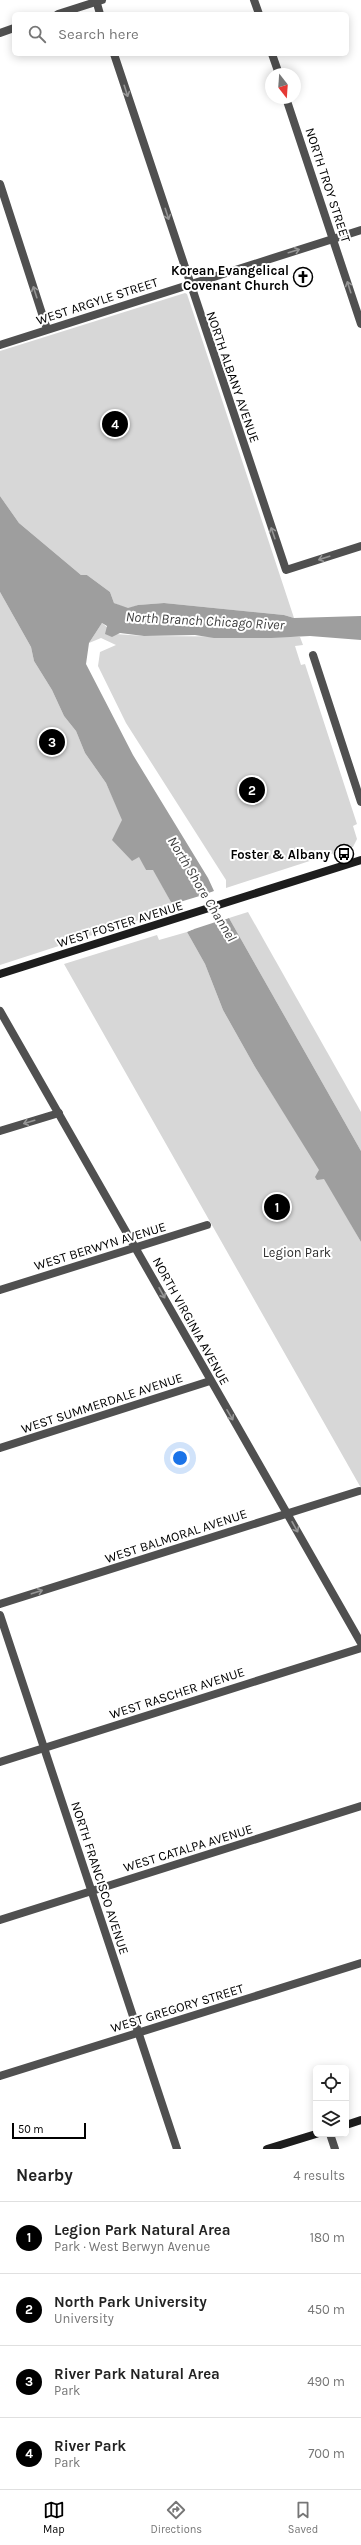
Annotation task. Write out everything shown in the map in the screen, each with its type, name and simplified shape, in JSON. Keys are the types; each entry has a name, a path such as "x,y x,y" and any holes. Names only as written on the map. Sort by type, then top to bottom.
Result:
{"main road":[{"name":"WEST FOSTER AVENUE","path":"0,974 361,860"},
{"path":"349,2124 361,2120"},
{"path":"267,2149 313,2135"}],"street":[{"path":"254,0 258,12"},
{"path":"64,12 98,1 100,12"},
{"path":"0,33 12,29"},
{"name":"NORTH ALBANY AVENUE","path":"115,56 286,570 361,546"},
{"path":"273,56 276,68"},
{"name":"NORTH TROY STREET","path":"288,104 361,324"},
{"path":"0,184 47,329"},
{"name":"WEST ARGYLE STREET","path":"0,345 361,230"},
{"path":"313,655 361,802"},
{"name":"NORTH VIRGINIA AVENUE","path":"0,1011 361,1643"},
{"path":"0,1131 58,1113"},
{"name":"WEST BERWYN AVENUE","path":"0,1290 207,1225"},
{"name":"WEST SUMMERDALE AVENUE","path":"0,1448 210,1381"},
{"name":"WEST BALMORAL AVENUE","path":"0,1604 359,1491"},
{"name":"NORTH FRANCISCO AVENUE","path":"0,1616 177,2149"},
{"name":"WEST RASCHER AVENUE","path":"0,1762 361,1648"},
{"name":"WEST CATALPA AVENUE","path":"0,1920 361,1806"},
{"name":"WEST GREGORY STREET","path":"0,2076 361,1963"},
{"path":"331,2137 335,2149"}],"green space":[{"path":"185,293 187,294 294,618 284,615 164,603 138,605 128,609 114,603 110,592 87,575 81,575 19,523 0,496 0,351"},
{"path":"0,592 31,647 34,661 52,690 64,716 76,731 85,753 106,783 146,870 153,869 172,904 144,913 145,918 0,965"},
{"path":"102,623 115,634 144,636 300,637 303,645 295,646 301,665 305,664 357,824 353,826 357,839 353,847 226,888 226,880 126,723 98,666 100,652 116,645 101,638 89,643"},
{"path":"248,912 361,1112 361,1151 229,918"},
{"name":"Legion Park","path":"187,932 205,964 223,1010 255,1067 320,1170 361,1242 361,1488 64,964 157,935 159,940"}],"water":[{"path":"0,496 19,523 81,575 87,575 110,592 114,603 128,608 138,605 164,603 284,615 294,618 361,616 361,640 310,636 214,638 195,635 144,636 120,633 112,637 105,634 107,626 102,623 89,643 86,664 133,755 208,878 214,891 206,894 221,921 229,918 361,1151 361,1242 324,1179 317,1180 315,1177 319,1170 255,1067 223,1010 205,964 187,932 194,929 179,902 172,904 153,870 146,870 139,857 132,861 112,840 122,820 106,783 85,753 76,731 64,716 52,690 34,661 31,647 0,592"}],"pier":[{"path":"216,891 208,895 222,918 231,917 185,932 192,928 178,905 170,905"}],"place":[{"name":"Korean Evangelical Covenant Church","path":"303,277"},
{"name":"River Park","path":"115,424"},
{"name":"River Park Natural Area","path":"52,742"},
{"name":"North Park University","path":"252,790"},
{"name":"Foster & Albany","path":"344,854"},
{"name":"Legion Park Natural Area","path":"277,1207"}],"water label":[{"name":"North Branch Chicago River","path":"205,621"},
{"name":"North Shore Channel","path":"202,889"}]}
